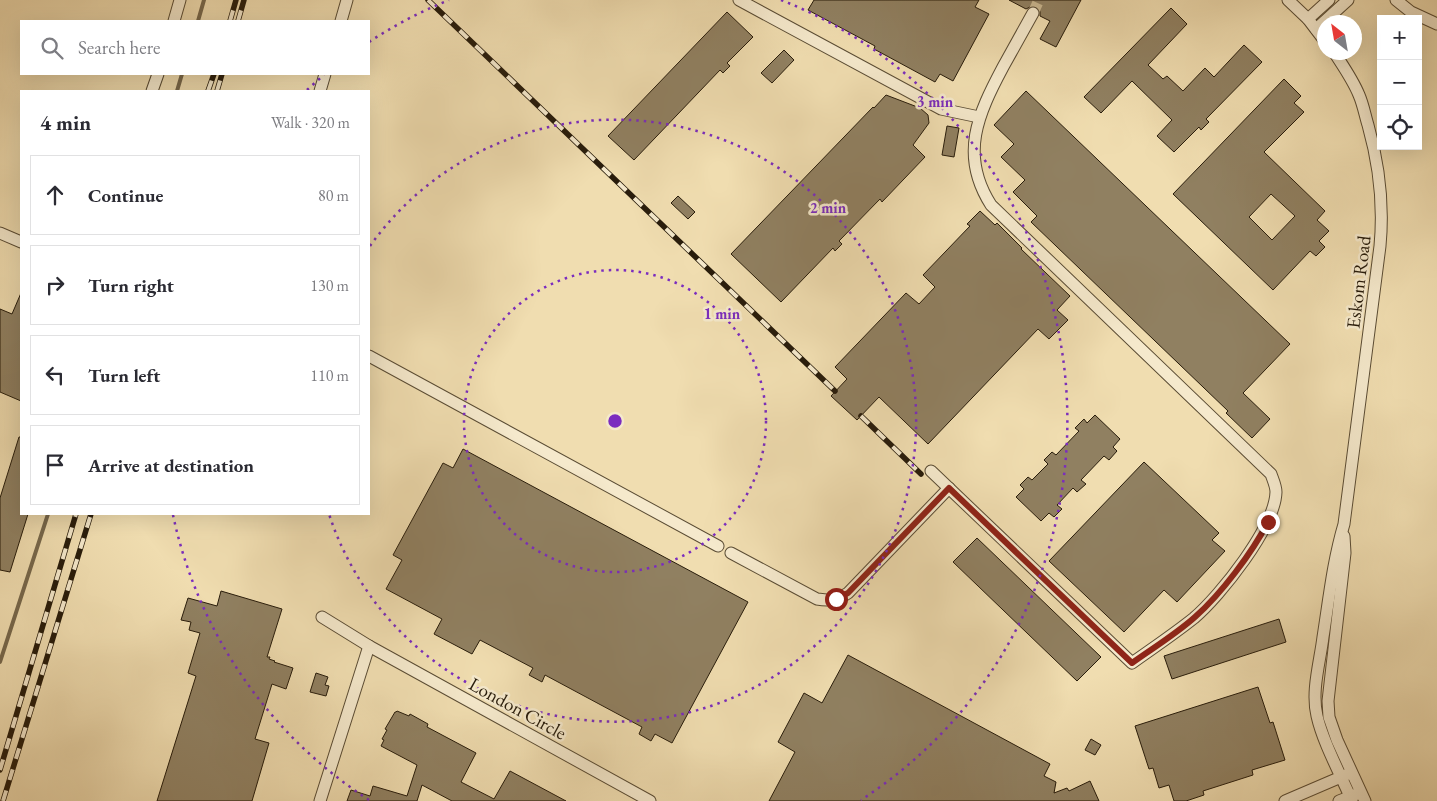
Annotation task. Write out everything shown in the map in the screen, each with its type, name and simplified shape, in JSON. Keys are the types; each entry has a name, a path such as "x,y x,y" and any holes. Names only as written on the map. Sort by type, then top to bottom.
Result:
{"street":[{"path":"174,20 180,0"},
{"path":"341,20 347,0"},
{"path":"739,0 941,109 979,117"},
{"path":"1288,0 1316,29 1348,0"},
{"path":"1308,19 1329,0"},
{"path":"1396,0 1411,12 1437,24"},
{"path":"930,471 1132,663 1195,617 1223,587 1258,540 1268,522 1276,493 1271,474 991,205 981,188 975,169 974,146 979,117 989,93 1033,13"},
{"name":"Eskom Road","path":"1339,60 1360,96 1373,143 1380,183 1382,209 1380,246 1344,524 1345,553 1328,701 1329,717 1346,775 1347,800"},
{"path":"152,90 158,75"},
{"path":"320,90 325,75"},
{"path":"0,234 20,242"},
{"path":"370,357 718,546"},
{"path":"731,553 817,599 836,599 848,593 949,488"},
{"name":"London Circle","path":"322,617 368,646 643,799"},
{"path":"320,801 368,646"},
{"path":"1285,801 1346,775"},
{"name":"Eskom Road","path":"1346,775 1363,797"},
{"path":"1347,800 1363,797"}],"building":[{"path":"814,0 979,0 975,7 989,14 953,81 940,74 935,82 874,49 875,46 808,10"},
{"path":"1009,0 1081,0 1056,47 1040,39 1050,21 1040,16 1039,9 1032,6 1026,9"},
{"path":"1171,8 1187,24 1148,65 1163,79 1167,76 1183,91 1205,68 1214,77 1244,45 1262,62 1206,119 1209,122 1201,130 1199,127 1174,152 1157,136 1172,120 1132,81 1101,113 1084,97"},
{"path":"727,12 753,37 727,63 730,66 723,73 720,70 634,160 608,136"},
{"path":"784,50 794,60 772,83 761,73"},
{"path":"1284,79 1301,96 1294,103 1304,112 1264,152 1325,211 1317,220 1329,231 1319,241 1325,247 1316,256 1310,251 1273,290 1173,194","holes":["1271,194 1295,216 1272,240 1249,217"]},
{"path":"1026,91 1290,344 1243,393 1270,419 1252,438 1226,413 1228,411 1031,222 1037,216 1013,192 1025,180 1001,157 1014,144 994,125"},
{"path":"886,95 920,108 928,115 929,123 913,145 925,157 882,202 880,199 839,241 842,244 835,251 833,248 781,302 731,254"},
{"path":"947,126 959,128 954,157 942,155"},
{"path":"678,196 695,212 688,219 671,203"},
{"path":"980,211 995,225 997,223 1070,296 1057,310 1068,320 1049,339 1038,329 928,444 879,397 857,420 831,396 847,379 835,367 906,293 919,304 935,287 923,275 970,226 967,224"},
{"path":"20,295 20,401 0,392 0,309 12,314"},
{"path":"1095,415 1120,439 1113,447 1117,451 1109,460 1104,456 1081,480 1086,484 1077,492 1073,488 1057,505 1062,509 1054,517 1049,513 1041,521 1016,497 1024,489 1020,485 1028,477 1032,480 1048,464 1044,460 1052,452 1056,455 1079,431 1075,428 1084,419 1087,423"},
{"path":"20,437 20,515 28,515 10,572 0,570 0,498"},
{"path":"463,449 748,602 672,743 655,734 651,741 639,734 642,727 545,675 542,682 529,675 533,668 480,640 472,654 434,634 442,619 386,589 402,560 393,555 443,463 453,468"},
{"path":"1144,462 1219,533 1212,540 1225,551 1177,602 1164,590 1124,632 1049,561"},
{"path":"977,538 1101,657 1077,681 953,562"},
{"path":"221,591 282,609 267,657 270,657 269,659 274,662 293,668 286,689 272,684 255,739 269,743 252,801 157,801 196,676 188,673 200,633 189,630 191,622 181,620 188,598 217,606"},
{"path":"1279,619 1286,642 1172,679 1164,656"},
{"path":"848,655 1050,764 1044,776 1056,782 1054,793 1067,788 1069,791 1090,781 1099,801 769,801 795,752 778,742 804,693 822,703"},
{"path":"316,673 328,677 325,685 329,686 326,696 310,692"},
{"path":"1258,687 1270,723 1273,722 1285,760 1252,770 1253,775 1203,791 1204,795 1186,801 1174,801 1169,785 1159,788 1153,768 1149,769 1135,726"},
{"path":"397,711 409,716 410,714 428,724 427,727 476,753 461,782 494,799 510,771 566,801 452,801 422,785 417,801 347,801 351,790 370,796 373,786 407,796 417,765 381,746 384,740 382,739 387,730 385,729"},
{"path":"1091,739 1101,745 1095,755 1085,750"}],"waterway":[{"path":"198,20 204,0"},
{"path":"177,90 182,75"},
{"path":"0,662 48,515"}],"tunnel":[{"path":"1033,13 1039,0"}],"railway":[{"path":"230,20 236,0"},
{"path":"238,20 244,0"},
{"path":"428,0 835,391"},
{"path":"208,90 214,75"},
{"path":"217,90 222,75"},
{"path":"861,416 921,474"},
{"path":"0,770 76,515"},
{"path":"3,801 91,515"}],"route":[{"path":"836,599 848,593 949,488 1132,663 1195,617 1209,603 1258,540 1268,522"}]}
